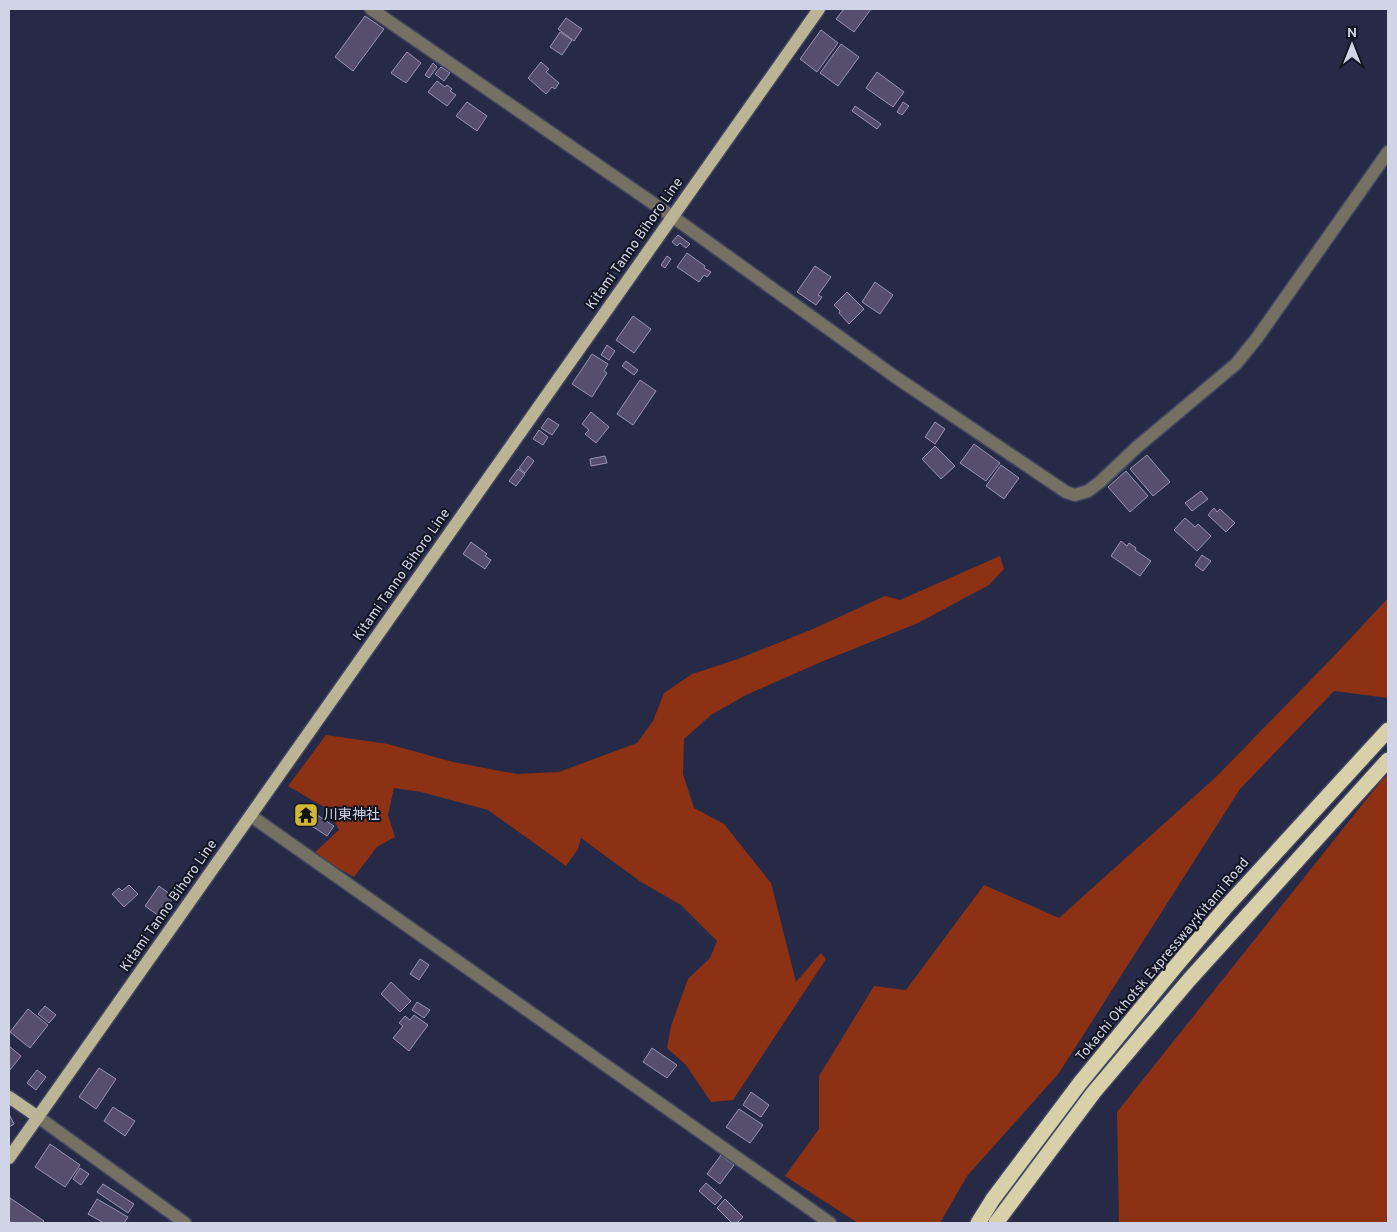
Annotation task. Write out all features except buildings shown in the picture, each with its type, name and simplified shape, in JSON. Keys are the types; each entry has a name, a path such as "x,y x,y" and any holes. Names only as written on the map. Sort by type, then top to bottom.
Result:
{"highway":[{"name":"Tokachi Okhotsk Expressway;Kitami Road","path":"978,1223 993,1199 1080,1083 1175,967 1226,907 1388,730"},
{"path":"996,1223 1094,1092 1189,980 1387,762"}],"main road":[{"name":"Kitami Tanno Bihoro Line","path":"9,1158 819,9"},
{"path":"9,1097 38,1117"}],"street":[{"path":"371,9 673,217 894,376 1066,492 1075,494 1088,491 1100,482 1137,447 1236,364 1257,338 1388,152"},
{"path":"251,816 830,1223"},
{"path":"38,1117 185,1223"}],"shaded area":[{"path":"1000,556 1004,569 989,585 918,623 746,695 711,715 684,739 683,774 694,808 724,824 771,883 796,982 821,953 826,959 733,1100 711,1102 686,1065 667,1048 671,1026 688,979 710,958 717,941 681,905 641,882 581,838 578,849 566,866 488,810 421,792 394,788 388,815 395,837 377,847 354,877 313,854 339,830 329,810 288,786 326,735 388,744 453,762 517,774 559,772 637,743 653,721 664,693 692,674 738,659 813,629 885,596 900,600"},
{"path":"1388,598 1388,698 1334,691 1240,789 1059,1073 967,1176 940,1223 858,1223 785,1176 819,1129 819,1076 874,986 906,990 984,885 1059,918 1217,776"},
{"path":"1388,774 1388,1223 1119,1223 1117,1112"}],"place":[{"name":"川東神社","path":"306,815"}]}
